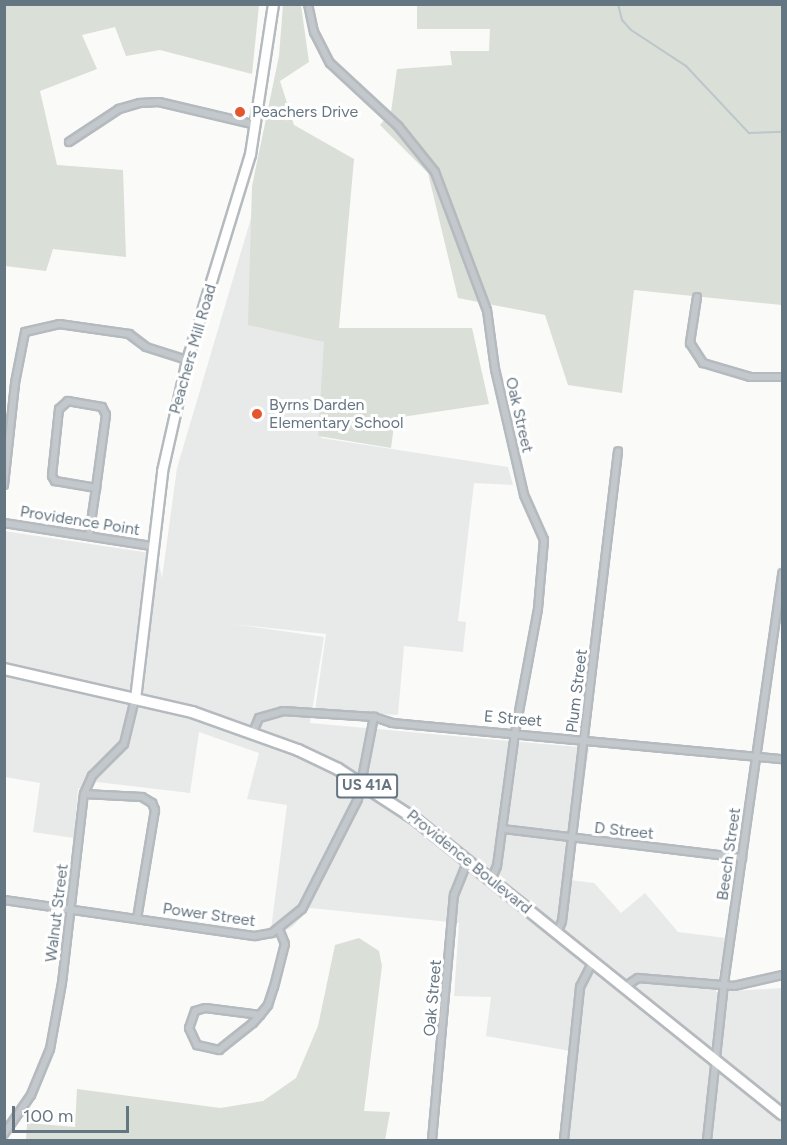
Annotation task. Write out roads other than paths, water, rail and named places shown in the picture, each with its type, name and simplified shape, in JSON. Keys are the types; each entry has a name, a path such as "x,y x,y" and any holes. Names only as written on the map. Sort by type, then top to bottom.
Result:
{"highway":[{"name":"Providence Boulevard","path":"4,669 192,712 298,750 363,784 491,879 622,988 783,1114"}],"main road":[{"name":"Peachers Mill Road","path":"135,699 151,546 162,471 187,360 243,184 256,125 273,4"}],"street":[{"name":"Oak Street","path":"308,4 315,32 330,63 398,126 435,172 487,310 495,369 524,495 544,540 538,609 515,733 503,829 491,879"},
{"path":"69,142 119,109 140,103 159,102 256,125"},
{"path":"697,297 690,343 703,363 750,377 783,377"},
{"path":"4,485 15,383 25,332 59,324 129,334 146,347 187,360"},
{"path":"89,536 96,488 106,416 102,407 68,401 59,409 52,476 55,481 96,488"},
{"name":"Plum Street","path":"556,933 562,921 618,451"},
{"name":"Providence Point","path":"4,523 151,546"},
{"name":"Beech Street","path":"707,1140 716,1085 715,1061 724,983 757,755 780,621 783,573"},
{"name":"Walnut Street","path":"4,1134 32,1095 50,1049 71,909 84,794 92,776 124,744 135,699"},
{"name":"E Street","path":"253,732 259,718 283,711 374,717 392,723 585,738 783,759"},
{"path":"260,1015 205,1008 195,1011 189,1028 197,1045 219,1050 233,1043 260,1015 268,1005 285,944 279,930 302,909 363,784 374,717"},
{"path":"84,794 142,797 152,802 155,810 137,919"},
{"name":"D Street","path":"503,829 742,858"},
{"name":"Oak Street","path":"432,1140 454,895 468,861"},
{"name":"Power Street","path":"4,900 259,936 279,930"},
{"path":"564,1140 580,987 592,963"},
{"path":"622,988 638,978 744,984 783,975"}],"waterway":[{"path":"618,4 622,20 631,30 686,66 749,133 782,132"}],"place":[{"name":"Peachers Drive","path":"240,112"},
{"name":"Byrns Darden Elementary School","path":"257,414"}]}
